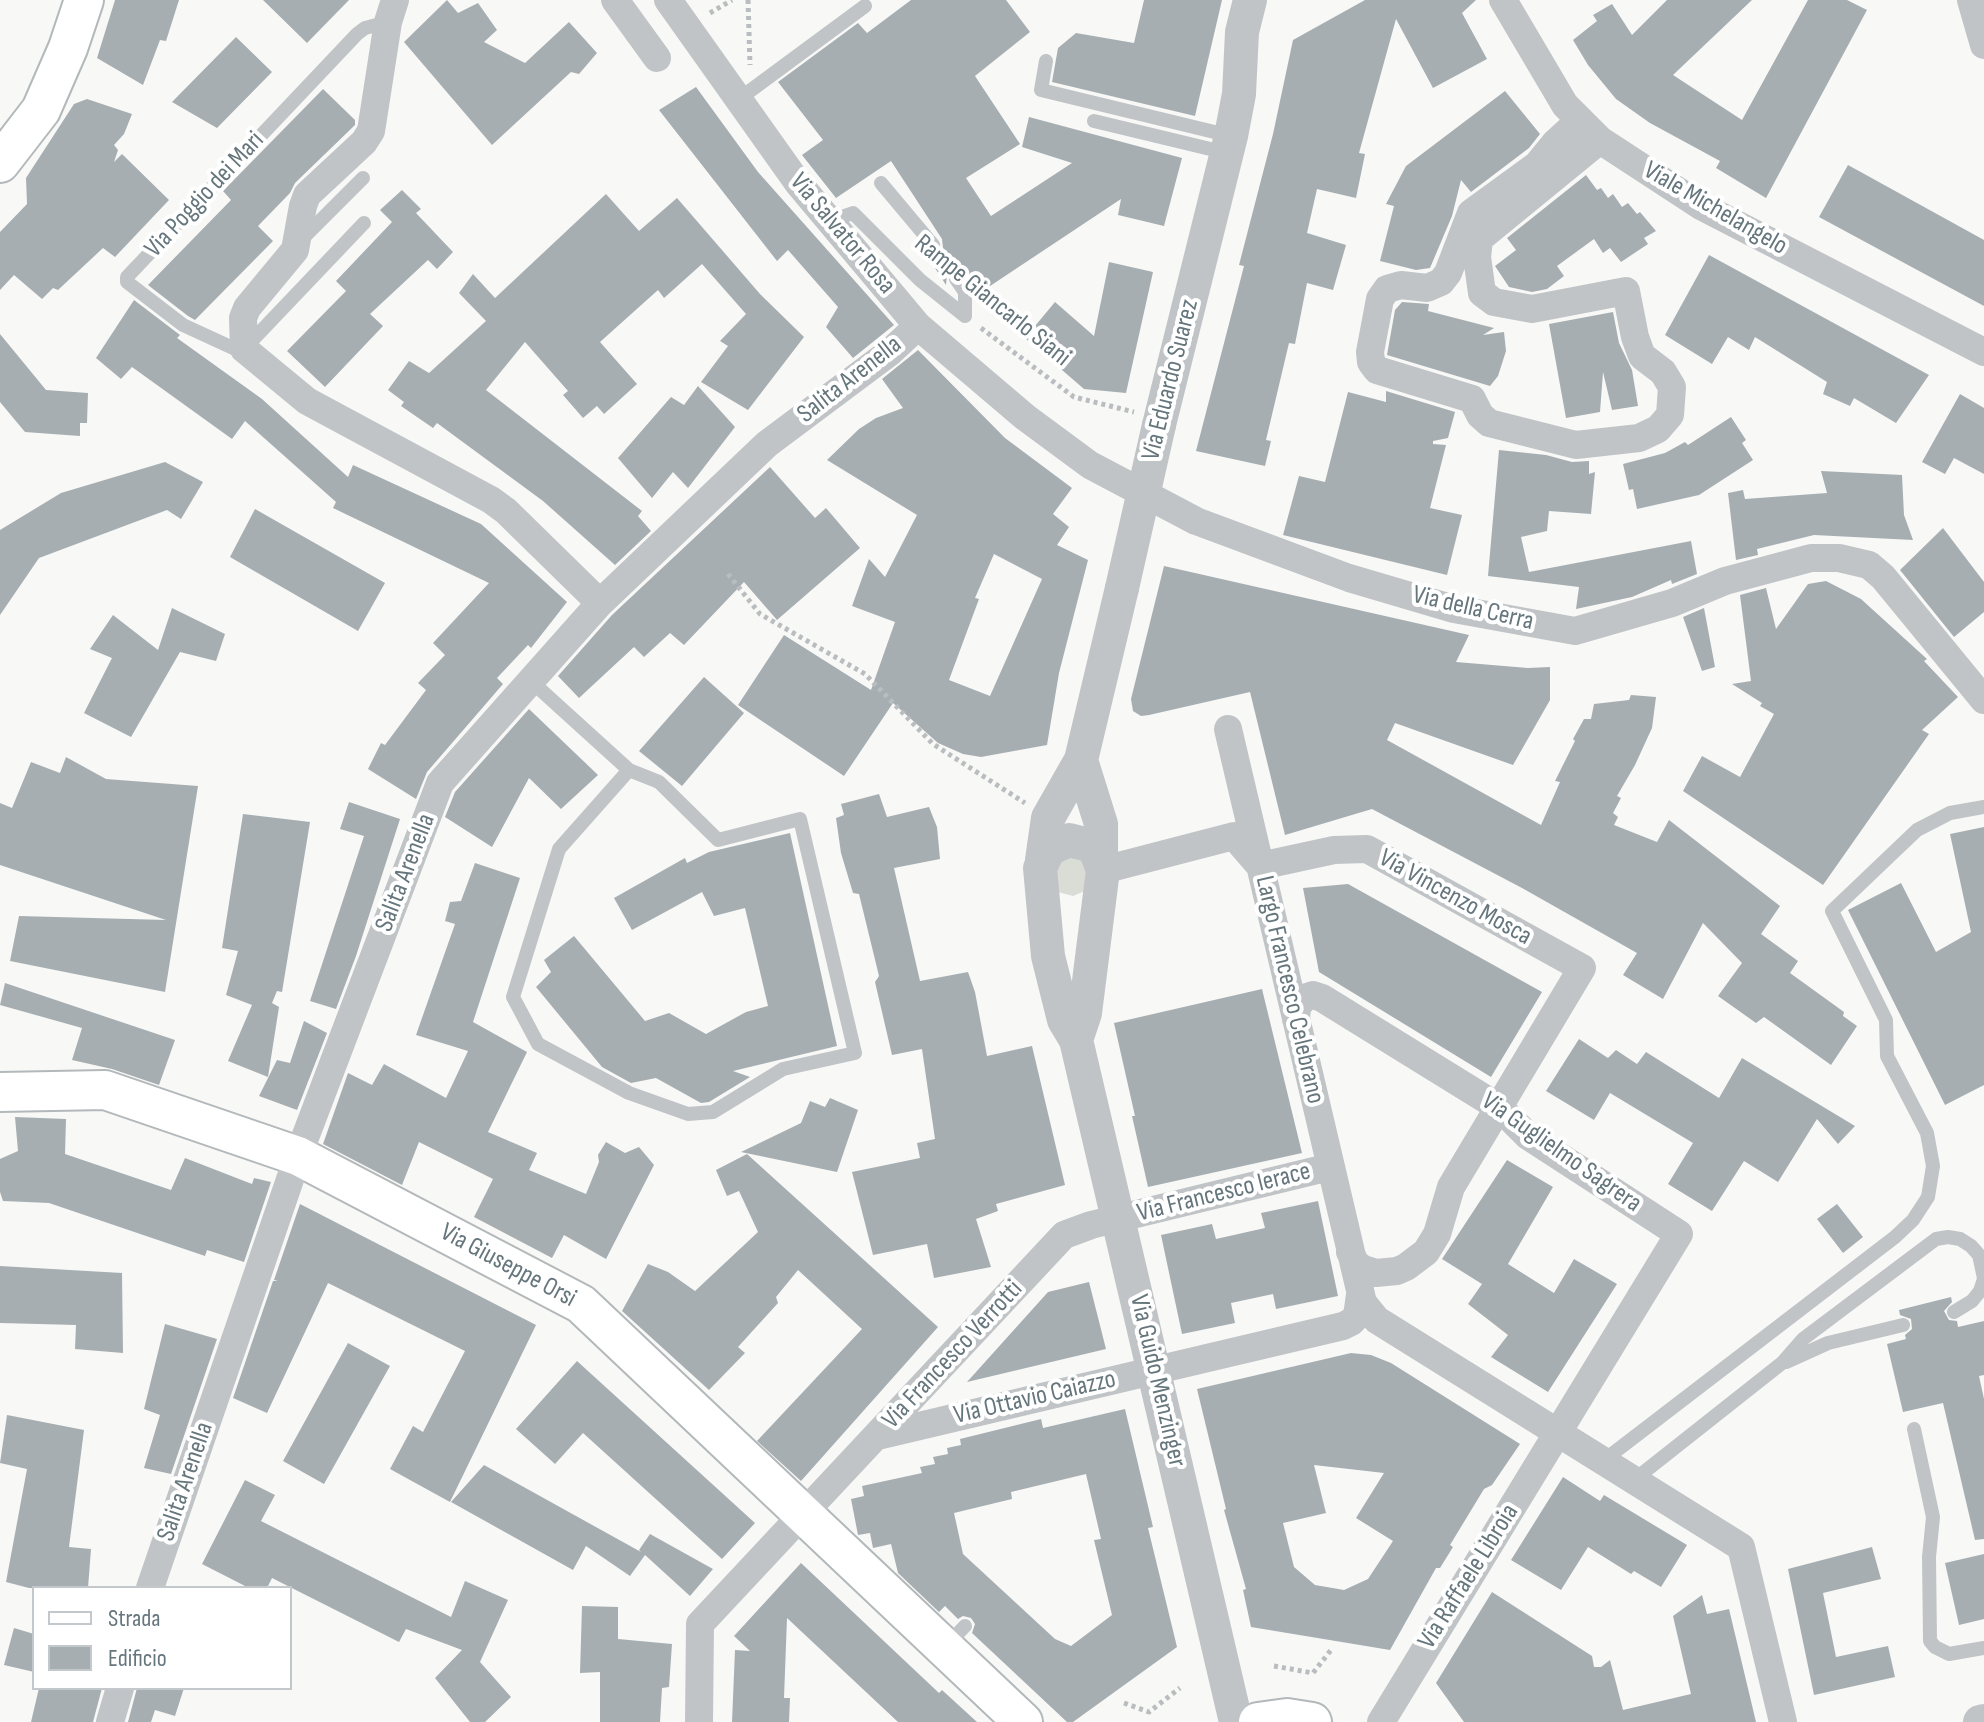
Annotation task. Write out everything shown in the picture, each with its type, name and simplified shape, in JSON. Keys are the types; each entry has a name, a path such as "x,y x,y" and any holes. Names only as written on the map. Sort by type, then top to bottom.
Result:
{"main road":[{"path":"0,163 41,110 68,48 84,0"},
{"name":"Via Giuseppe Orsi","path":"0,1092 105,1090 298,1156 581,1304 802,1515 954,1637 1023,1722"},
{"path":"1258,1722 1287,1718 1312,1722"}],"street":[{"path":"615,0 657,58"},
{"name":"Via Salvator Rosa","path":"668,0 798,183 918,326 1025,417 1090,465"},
{"name":"Via Eduardo Suarez","path":"1081,760 1122,588 1147,418 1229,145 1239,94 1242,32 1250,0"},
{"name":"Viale Michelangelo","path":"1503,0 1565,105 1600,140 1701,206 1984,352"},
{"path":"1972,2 1984,45"},
{"name":"Via Poggio dei Mari","path":"391,11 371,131 364,142 307,195 298,244 247,308 243,318 244,349 307,401 491,500 600,603"},
{"path":"1579,121 1537,165 1471,213 1448,273 1441,282 1427,288 1401,285 1387,289 1380,299 1370,352 1371,362 1377,370 1472,399 1480,415 1489,423 1576,445 1639,438 1658,429 1670,415 1672,387 1663,372 1642,356 1626,291 1532,309 1494,302 1482,293 1477,257 1479,239 1600,140"},
{"name":"Salita Arenella","path":"151,1586 298,1156 440,783 600,603 767,444 890,352 918,326"},
{"name":"Via della Cerra","path":"1090,465 1196,521 1349,578 1454,609 1575,631 1672,603 1725,581 1811,558 1839,558 1869,565 1883,577 1984,700"},
{"name":"Largo Francesco Celebrano","path":"1228,729 1360,1295 1367,1310 1377,1320 1558,1433"},
{"path":"1048,818 1081,760"},
{"path":"1076,1040 1085,1013 1101,871 1101,824 1081,760"},
{"name":"Via Guido Menzinger","path":"1048,818 1042,870 1048,956 1064,1020 1076,1040 1236,1722"},
{"path":"1101,871 1234,836 1260,866"},
{"path":"1069,840 1089,845 1101,871 1090,896 1071,902 1053,897 1042,870 1049,849 1069,840"},
{"name":"Via Vincenzo Mosca","path":"1260,866 1334,850 1367,849 1582,968 1500,1108"},
{"name":"Via Guglielmo Sagrera","path":"1296,1019 1297,1007 1304,998 1313,995 1322,998 1500,1108 1528,1136 1679,1234 1558,1433"},
{"path":"1350,1252 1356,1264 1376,1273 1397,1271 1426,1252 1437,1234 1451,1187 1500,1108"},
{"name":"Via Francesco Ierace","path":"1118,1218 1330,1167"},
{"name":"Via Francesco Verrotti","path":"699,1722 700,1624 1064,1235 1118,1218"},
{"name":"Via Ottavio Caiazzo","path":"877,1436 1343,1326 1357,1316 1360,1295"},
{"path":"1558,1433 1741,1547 1783,1722"},
{"name":"Via Raffaele Libroia","path":"1381,1722 1558,1433"},
{"path":"110,1722 119,1690"}],"lane":[{"path":"739,99 865,6"},
{"name":"Via Poggio dei Mari","path":"244,349 233,348 183,325 129,284 127,277 357,34 391,11"},
{"path":"1046,61 1041,90 1229,145"},
{"path":"1094,121 1229,145"},
{"name":"Via Poggio dei Mari","path":"298,244 363,178"},
{"path":"881,183 933,245"},
{"name":"Rampe Giancarlo Siani","path":"830,221 853,213 920,280 965,316"},
{"path":"244,349 364,223"},
{"path":"956,279 965,292 965,316"},
{"path":"532,682 629,770 659,782 718,840 800,819 855,1053 783,1069 713,1112 688,1114 629,1093 538,1044 513,997 559,849 629,770"},
{"path":"1603,1461 1895,1237 1913,1220 1928,1197 1933,1166 1927,1133 1887,1056 1886,1020 1832,911 1917,830 1950,813 1984,807"},
{"path":"1634,1480 1782,1363 1803,1339 1936,1239 1948,1237 1960,1239 1979,1255 1984,1279 1972,1301 1954,1312"},
{"path":"1782,1363 1828,1343 1903,1325"},
{"path":"1914,1429 1933,1517 1929,1557 1930,1641 1949,1654 1984,1648"}],"path":[{"path":"706,7 711,14 732,0"},
{"path":"748,0 749,52"},
{"name":"Rampe Giancarlo Siani","path":"965,316 1074,397 1147,418"},
{"path":"728,574 760,614 865,674 933,744 1048,818"},
{"path":"1274,1666 1313,1673 1331,1650"},
{"path":"1124,1703 1149,1712 1180,1688"}],"shaded area":[{"path":"1089,854 1087,890 1073,896 1058,892 1051,855"}],"building":[{"path":"115,0 179,0 166,41 160,40 143,85 97,58"},
{"path":"263,0 349,0 307,43"},
{"path":"447,0 458,13 478,3 497,30 484,42 525,63 569,22 597,53 579,74 571,72 492,145 404,42"},
{"path":"911,0 1006,0 1030,32 975,76 1020,144 966,178 991,216 1072,163 1022,147 1029,117 1182,158 1164,226 1118,215 1121,199 978,294 960,270 951,270 947,274 946,285 924,251 930,255 939,253 943,248 942,239 891,161 836,198 802,155 823,140 778,82 858,23 867,33"},
{"path":"1144,0 1222,0 1195,116 1052,82 1058,48 1076,33 1134,43"},
{"path":"1365,0 1476,0 1462,13 1487,59 1433,88 1396,19 1359,153 1365,154 1356,198 1317,189 1307,233 1346,245 1333,290 1307,283 1295,344 1289,343 1266,440 1271,441 1265,466 1196,451 1244,266 1239,265 1273,134 1293,40"},
{"path":"1667,0 1752,0 1673,75 1742,120 1808,0 1847,0 1867,10 1766,198 1716,168 1720,161 1650,123 1616,99 1588,65 1573,40 1597,21 1593,15 1612,4 1632,35"},
{"path":"236,37 272,72 217,128 172,102"},
{"path":"696,87 758,172 894,325 853,358 826,327 838,307 788,250 777,261 659,110"},
{"path":"323,89 355,120 355,125 295,183 290,193 258,226 273,241 195,320 188,316 148,285 231,200 223,191"},
{"path":"1505,91 1540,134 1529,148 1471,192 1461,180 1452,216 1430,268 1416,270 1380,261 1394,206 1386,204 1406,166"},
{"path":"87,99 132,114 124,134 114,145 118,150 114,162 122,154 169,200 115,257 103,248 58,290 53,288 42,299 14,275 0,290 0,232 27,204 26,178 74,104"},
{"path":"1848,165 1984,240 1984,306 1819,217"},
{"path":"1586,175 1597,190 1601,188 1608,198 1613,194 1622,207 1628,203 1637,214 1640,212 1656,231 1644,238 1648,244 1621,262 1610,248 1603,253 1594,239 1557,266 1564,276 1547,289 1532,292 1509,287 1495,266 1516,250 1507,238"},
{"path":"402,190 421,209 416,213 453,252 437,269 428,260 370,314 383,326 325,387 287,351 346,291 336,281 392,222 380,210"},
{"path":"606,194 639,231 677,198 760,294 804,337 748,410 701,382 728,346 720,341 746,314 702,264 664,298 658,290 600,342 637,384 604,414 597,406 583,418 563,395 568,391 525,342 486,390 642,511 638,516 651,531 615,565 543,501 437,423 433,428 401,406 404,402 388,390 409,361 429,373 486,321 459,293 473,274 495,298"},
{"path":"1709,255 1929,375 1896,423 1854,398 1850,406 1823,394 1827,382 1755,337 1749,350 1728,337 1712,364 1665,335"},
{"path":"1109,262 1153,272 1126,393 1084,389 1025,338 1055,302 1094,336"},
{"path":"134,300 180,335 177,338 262,399 348,477 353,465 481,524 567,602 531,648 528,645 497,678 503,684 427,772 416,799 368,769 381,743 385,745 426,690 418,683 445,655 433,643 489,583 333,508 336,502 245,421 232,439 132,367 121,379 96,358"},
{"path":"1402,302 1429,304 1428,311 1494,328 1483,335 1504,332 1506,351 1498,376 1490,386 1387,355 1395,310"},
{"path":"1613,312 1619,343 1632,370 1638,406 1612,410 1603,372 1600,412 1566,418 1549,324"},
{"path":"0,334 46,390 88,393 87,423 80,423 80,436 25,432 0,402"},
{"path":"918,350 1005,438 1072,488 1053,514 1069,527 1057,545 1088,560 1059,673 1047,745 981,757 963,754 938,743 893,703 844,776 738,705 784,635 871,690 895,622 852,606 869,559 885,577 917,515 827,460 859,429 876,418 903,408 882,379","holes":["994,554 1042,579 990,696 949,680 979,599 975,598"]},
{"path":"698,386 735,427 688,488 673,472 652,498 618,458 671,397 684,405"},
{"path":"1386,391 1455,412 1448,438 1433,441 1433,444 1446,445 1430,508 1462,515 1447,575 1283,535 1299,476 1325,482 1348,392 1386,402"},
{"path":"1960,394 1984,408 1984,474 1954,458 1945,474 1922,462"},
{"path":"1731,417 1746,440 1742,443 1753,460 1699,495 1637,509 1623,464 1665,453 1685,442 1688,445"},
{"path":"1499,450 1546,455 1572,462 1589,461 1589,474 1595,472 1591,514 1549,511 1547,531 1521,537 1529,572 1691,541 1697,574 1672,584 1671,580 1632,597 1576,609 1579,587 1488,576"},
{"path":"165,462 203,482 181,519 167,510 39,558 0,615 0,530 61,493"},
{"path":"770,467 815,518 826,508 860,548 777,620 744,582 684,645 670,633 644,657 634,647 579,698 558,676 612,615"},
{"path":"1821,471 1902,475 1904,515 1913,540 1814,535 1757,549 1758,555 1736,560 1728,493 1743,490 1745,499 1827,493"},
{"path":"255,509 385,583 358,631 230,557"},
{"path":"1943,528 1984,582 1984,612 1954,637 1900,570"},
{"path":"1164,566 1469,635 1456,662 1550,667 1550,700 1513,765 1395,723 1387,740 1541,825 1560,782 1555,781 1575,741 1573,739 1584,719 1591,719 1594,704 1629,700 1631,695 1656,697 1652,728 1617,796 1621,798 1613,813 1618,817 1614,825 1657,842 1669,820 1780,906 1761,934 1798,961 1790,973 1844,1012 1843,1016 1857,1026 1831,1065 1764,1017 1756,1023 1718,996 1742,963 1703,923 1663,999 1623,975 1637,953 1372,809 1285,835 1250,692 1149,715 1141,716 1133,711 1131,699"},
{"path":"1826,581 1861,599 1927,659 1924,661 1958,697 1922,730 1929,734 1823,885 1683,791 1702,756 1740,777 1774,714 1732,684 1751,681 1740,595 1766,588 1776,629 1808,584"},
{"path":"172,608 225,634 216,661 180,652 131,737 84,713 112,658 90,649 113,615 158,650"},
{"path":"1704,608 1715,667 1702,671 1683,617"},
{"path":"704,677 744,713 682,786 639,751"},
{"path":"529,709 598,775 561,809 529,778 492,847 445,817 455,792"},
{"path":"66,757 106,779 198,786 165,992 10,961 19,916 166,920 0,865 0,803 12,808 31,762 60,773"},
{"path":"879,794 887,817 929,807 937,827 940,859 894,868 920,981 968,972 975,992 987,1056 1032,1046 1065,1185 996,1204 998,1211 976,1219 991,1267 934,1278 927,1244 873,1255 852,1172 920,1158 917,1143 935,1139 922,1049 892,1055 875,982 879,976 859,894 853,893 841,853 836,818 844,815 841,804"},
{"path":"349,802 400,819 336,1009 310,1001 364,836 340,829"},
{"path":"243,814 310,822 282,992 277,991 272,1003 279,1007 268,1077 228,1061 252,1005 226,995 238,951 222,948"},
{"path":"1984,827 1984,1085 1945,1105 1848,910 1901,883 1936,952 1971,932 1950,834"},
{"path":"790,833 837,1046 733,1071 750,1077 709,1102 701,1103 656,1078 631,1083 602,1067 536,987 551,972 544,960 574,936 645,1021 669,1013 706,1034 746,1012 768,1006 745,908 714,916 702,892 632,930 614,898 685,858 687,863 709,852"},
{"path":"475,863 520,878 473,1022 527,1052 488,1132 537,1153 529,1170 586,1194 599,1162 598,1155 606,1142 625,1153 639,1147 654,1165 606,1259 564,1235 552,1258 474,1217 493,1179 419,1142 402,1185 323,1144 348,1073 372,1085 384,1064 446,1098 468,1051 416,1035 455,924 445,921 450,902 461,901"},
{"path":"1348,884 1542,992 1491,1077 1319,972 1303,888"},
{"path":"5,983 175,1040 159,1085 72,1060 82,1028 0,1005"},
{"path":"1262,989 1302,1153 1148,1187 1114,1023"},
{"path":"304,1021 327,1033 297,1110 259,1096 277,1060 290,1063"},
{"path":"1579,1039 1608,1058 1616,1050 1637,1064 1646,1052 1719,1098 1742,1058 1855,1126 1838,1144 1817,1119 1778,1182 1744,1161 1712,1211 1668,1184 1693,1143 1610,1093 1594,1120 1546,1091"},
{"path":"830,1098 858,1110 837,1172 741,1152 801,1123 810,1101 825,1107"},
{"path":"15,1117 66,1119 65,1154 171,1190 185,1158 252,1184 254,1178 271,1182 244,1262 207,1250 205,1256 49,1203 3,1201 0,1159 18,1151"},
{"path":"747,1154 938,1327 801,1481 757,1441 862,1329 798,1270 776,1297 778,1303 738,1347 745,1353 709,1390 622,1311 648,1264 668,1272 695,1291 758,1232 739,1191 727,1196 716,1170"},
{"path":"1507,1160 1553,1187 1508,1264 1554,1293 1574,1259 1617,1284 1548,1392 1491,1357 1508,1335 1468,1304 1482,1284 1442,1259"},
{"path":"1318,1201 1338,1296 1276,1309 1273,1294 1231,1303 1235,1323 1182,1334 1161,1235 1212,1224 1216,1239 1265,1228 1261,1213"},
{"path":"300,1204 536,1325 450,1502 390,1469 413,1426 423,1432 465,1351 328,1283 267,1413 233,1398 273,1281 278,1281 274,1280"},
{"path":"1837,1204 1863,1237 1843,1253 1817,1219"},
{"path":"0,1266 122,1273 123,1353 75,1349 76,1325 0,1323"},
{"path":"1089,1282 1106,1349 967,1382 1048,1292"},
{"path":"1951,1297 1952,1302 1944,1311 1949,1320 1957,1321 1958,1327 1984,1321 1984,1375 1979,1376 1984,1399 1984,1539 1975,1540 1943,1403 1903,1412 1887,1344 1906,1339 1905,1335 1912,1329 1911,1319 1900,1315 1899,1310"},
{"path":"165,1324 217,1339 171,1474 144,1468 160,1415 144,1409"},
{"path":"348,1343 390,1366 324,1484 283,1461"},
{"path":"1351,1353 1371,1355 1391,1363 1520,1444 1492,1485 1484,1489 1450,1545 1453,1547 1440,1568 1436,1568 1390,1650 1251,1627 1243,1590 1246,1589 1224,1510 1197,1389","holes":["1314,1465 1384,1473 1356,1518 1393,1541 1368,1579 1344,1590 1315,1585 1294,1567 1283,1523 1326,1513"]},
{"path":"577,1361 755,1523 722,1559 583,1433 555,1464 516,1429"},
{"path":"1125,1409 1153,1527 1148,1528 1177,1647 1073,1722 1067,1722 972,1633 975,1624 971,1618 963,1616 958,1619 945,1606 939,1612 898,1573 891,1544 873,1548 870,1533 858,1535 851,1499 864,1496 862,1486 922,1473 920,1467 935,1464 933,1457 948,1454 947,1448 961,1445 960,1439 1041,1419 1043,1428","holes":["1086,1474 1101,1539 1094,1540 1112,1615 1071,1646 1055,1639 963,1554 954,1513 1012,1499 1011,1492"]},
{"path":"7,1415 84,1430 69,1547 91,1549 88,1586 29,1588 6,1582 27,1469 0,1463"},
{"path":"484,1465 641,1552 639,1550 650,1534 713,1569 690,1596 645,1555 630,1576 586,1546 573,1570 451,1502"},
{"path":"1563,1477 1600,1501 1604,1495 1687,1545 1661,1587 1634,1571 1631,1574 1588,1547 1561,1590 1511,1560"},
{"path":"245,1480 275,1495 261,1521 451,1617 465,1581 508,1600 480,1662 511,1697 485,1722 470,1722 435,1678 462,1650 406,1629 399,1642 272,1578 268,1586 245,1586 202,1564"},
{"path":"1872,1547 1881,1579 1823,1593 1836,1657 1888,1646 1895,1677 1814,1695 1788,1569"},
{"path":"1984,1554 1984,1619 1959,1625 1945,1563"},
{"path":"801,1563 939,1693 942,1690 977,1722 898,1722 787,1618 784,1698 790,1698 789,1722 732,1722 735,1650 750,1651 734,1636"},
{"path":"1492,1592 1592,1656 1594,1667 1601,1667 1610,1660 1623,1710 1691,1694 1673,1616 1702,1595 1707,1614 1729,1609 1756,1722 1464,1722 1436,1683"},
{"path":"582,1606 618,1607 618,1639 672,1644 669,1687 662,1688 660,1722 600,1722 600,1672 580,1673"},
{"path":"14,1628 32,1633 32,1672 4,1665"},
{"path":"39,1690 101,1690 93,1722 31,1722"},
{"path":"136,1690 183,1690 175,1716 155,1710 151,1722 128,1722"}]}
